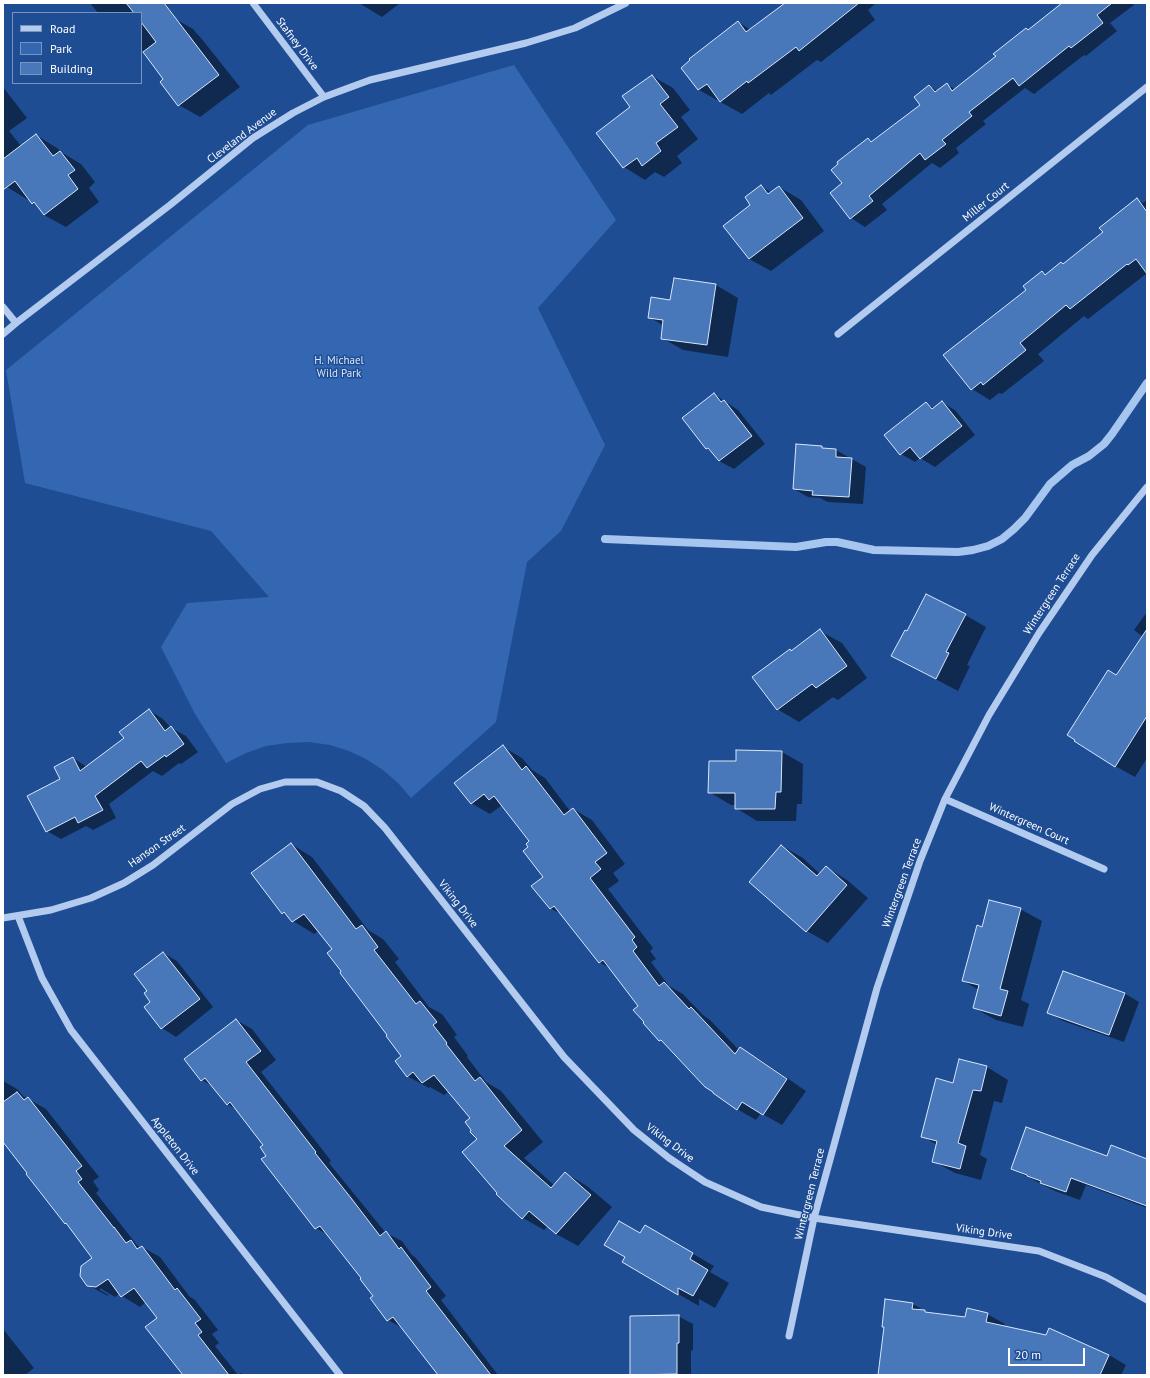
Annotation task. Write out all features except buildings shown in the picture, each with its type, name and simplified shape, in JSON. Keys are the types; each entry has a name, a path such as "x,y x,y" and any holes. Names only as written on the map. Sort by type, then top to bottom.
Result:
{"street":[{"name":"Stafney Drive","path":"253,3 324,98"},
{"name":"Cleveland Avenue","path":"3,334 170,205 253,138 292,112 370,80 526,43 575,28 626,3"},
{"name":"Miller Court","path":"838,334 1147,87"},
{"path":"3,307 16,323"},
{"name":"Wintergreen Terrace","path":"789,1336 814,1218 877,988 920,861 945,799 989,715 1039,633 1092,554 1147,487"},
{"name":"Hanson Street","path":"3,918 51,910 91,898 124,882 153,865 232,804 260,789 285,782 317,782"},
{"name":"Viking Drive","path":"317,782 341,791 364,806 384,828 564,1057 634,1130 669,1158 705,1182 761,1207 814,1218 1039,1252 1106,1277 1147,1300"},
{"name":"Wintergreen Court","path":"945,799 1104,869"},
{"name":"Appleton Drive","path":"18,916 42,978 71,1030 340,1375"}],"green space":[{"name":"H. Michael Wild Park","path":"514,65 616,220 538,308 605,445 561,531 527,562 496,722 411,798 398,783 383,770 366,759 349,751 330,745 309,742 266,746 246,753 226,763 195,714 161,647 187,603 269,597 211,531 25,483 6,370 308,125"}],"waterway":[{"path":"605,539 796,547 826,542 837,542 874,550 958,552 988,546 1002,539 1014,529 1025,518 1050,484 1072,465 1089,456 1104,444 1147,383"}]}
